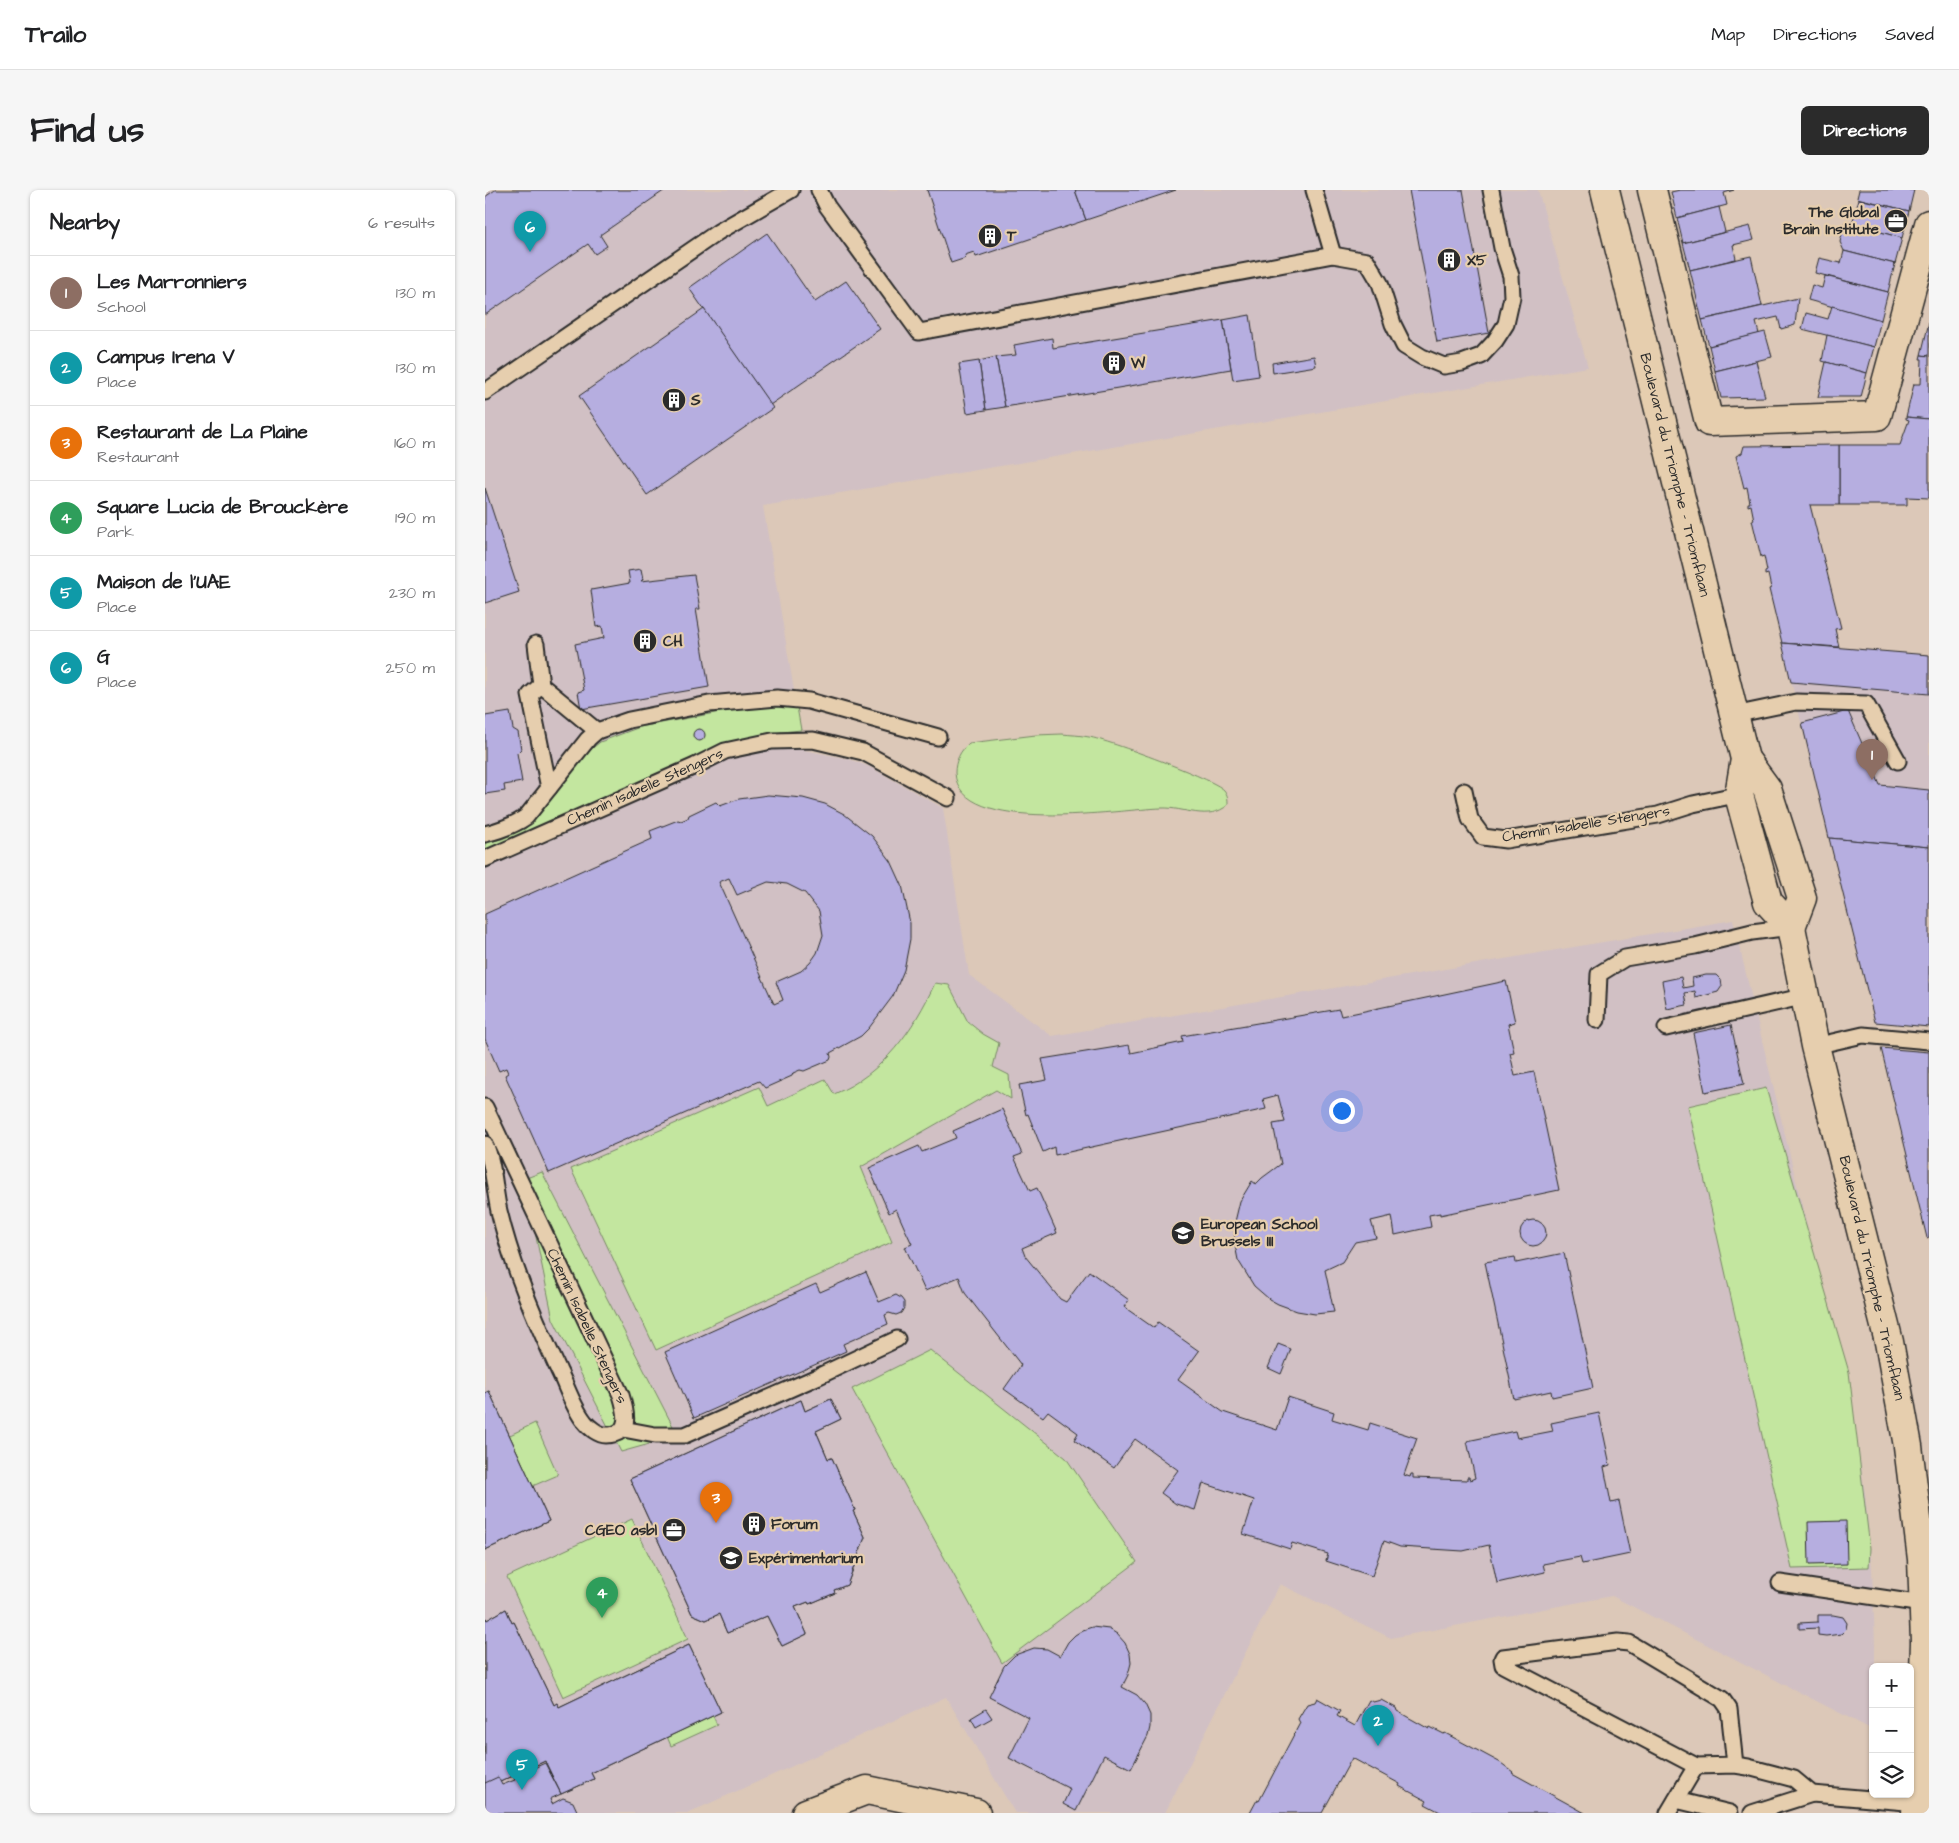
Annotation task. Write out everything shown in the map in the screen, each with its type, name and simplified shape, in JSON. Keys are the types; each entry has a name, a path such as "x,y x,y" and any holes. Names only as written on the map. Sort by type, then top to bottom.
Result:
{"main road":[{"name":"Boulevard du Triomphe - Triomflaan","path":"1605,190 1745,759 1767,789 1802,898 1791,927"},
{"path":"1652,190 1709,422 1877,416 1929,224"},
{"name":"Boulevard du Triomphe - Triomflaan","path":"1745,759 1739,795 1768,902 1791,927 1815,1046 1889,1342 1908,1446 1921,1559 1925,1642 1923,1729 1917,1808"},
{"path":"806,1813 867,1790 977,1813"}],"lane":[{"path":"485,392 718,232 791,190"},
{"path":"819,190 827,206 919,332 1333,255 1367,261 1380,283 1393,324 1403,346 1422,357 1444,366 1462,363 1481,356 1495,341 1506,324 1513,297 1511,276 1502,248 1491,190"},
{"path":"1314,190 1333,255"},
{"path":"536,644 541,685 597,730"},
{"path":"541,685 530,695 549,788"},
{"path":"485,834 515,825 526,817 588,738 597,730 629,720 709,704 777,698 809,701 938,736"},
{"path":"1734,715 1797,702 1866,704 1898,761"},
{"name":"Chemin Isabelle Stengers","path":"485,859 725,751 772,741 813,740 863,752 948,798"},
{"name":"Chemin Isabelle Stengers","path":"1464,791 1469,819 1483,837 1506,840 1658,815 1693,804 1767,789"},
{"path":"1597,1020 1599,974 1625,958 1695,946 1752,932 1791,927"},
{"path":"1666,1028 1805,996"},
{"path":"1815,1046 1863,1035 1929,1041"},
{"name":"Chemin Isabelle Stengers","path":"485,1106 621,1395 626,1412 626,1421 623,1429"},
{"path":"485,1144 499,1211 512,1256 537,1323 576,1407 585,1422 594,1430 605,1435 615,1434 623,1429 655,1435 685,1435 808,1381 897,1339"},
{"path":"1780,1583 1923,1604"},
{"path":"1735,1765 1729,1709 1723,1699 1638,1647 1618,1642 1503,1657 1501,1659 1503,1665 1696,1766 1735,1765 1794,1779 1812,1794"},
{"path":"1668,1813 1675,1806 1696,1766"},
{"path":"1751,1813 1812,1794 1917,1808"},
{"path":"1675,1806 1730,1813"}],"shaded area":[{"path":"485,190 1538,190 1588,367 763,506 804,750 849,759 870,767 943,808 969,975 1052,1036 1733,920 1854,1420 1865,1494 1872,1568 1875,1663 1869,1663 1869,1728 1612,1596 1391,1638 1280,1584 1165,1813 1015,1813 946,1697 688,1813 485,1813"},
{"path":"1782,643 1929,655 1929,847 1829,838"}],"green space":[{"path":"775,706 797,707 801,730 728,742 485,850 485,843 502,839 526,828 538,816 584,755 600,742 640,727 731,710"},
{"path":"1062,734 1100,740 1160,760 1224,790 1228,805 1212,813 1196,813 1162,808 1045,815 1011,812 983,806 963,793 955,769 959,756 969,743 1036,735"},
{"path":"935,983 949,985 968,1022 983,1034 999,1043 993,1067 1009,1075 1011,1099 996,1090 861,1167 892,1242 656,1350 571,1169 759,1087 768,1106 825,1079 834,1094 852,1085 867,1075 895,1048 917,1017"},
{"path":"1766,1088 1849,1372 1870,1548 1869,1567 1792,1569 1688,1106"},
{"path":"542,1172 678,1436 621,1452 553,1319 524,1179"},
{"path":"930,1350 1066,1458 1137,1562 1002,1663 852,1389"},
{"path":"535,1423 558,1475 507,1497 485,1447"},
{"path":"632,1519 688,1639 563,1697 507,1577"},
{"path":"697,1680 717,1725 671,1746 652,1701"}],"building":[{"path":"495,190 665,190 600,235 607,246 595,254 588,244 485,315 485,197"},
{"name":"T","path":"927,190 1075,190 1086,220 976,257 974,252 965,255 966,258 951,263"},
{"path":"1075,190 1176,190 1086,220"},
{"name":"X5","path":"1409,190 1463,190 1489,333 1437,342"},
{"path":"1680,190 1734,190 1724,193 1727,205 1677,218 1671,192"},
{"path":"1859,190 1914,190 1909,211 1857,198"},
{"path":"1859,199 1909,211 1902,238 1852,224"},
{"path":"1719,207 1725,232 1683,243 1677,218"},
{"path":"1845,222 1902,238 1895,264 1844,251 1840,242"},
{"path":"1750,226 1754,240 1733,245 1736,259 1690,270 1683,243"},
{"path":"767,233 815,302 846,281 880,329 770,405 689,288"},
{"path":"1844,251 1895,264 1888,292 1815,273 1819,258 1841,263"},
{"path":"1751,256 1762,306 1702,320 1690,270"},
{"path":"1825,276 1888,292 1881,320 1808,300 1812,285 1822,288"},
{"path":"1798,298 1795,325 1781,329 1778,317 1756,322 1759,334 1709,346 1702,320"},
{"path":"1832,306 1881,320 1874,347 1802,329 1806,313 1828,319"},
{"name":"S","path":"704,309 773,408 647,495 579,396"},
{"path":"1250,315 1259,376 1233,380 1223,320"},
{"name":"W","path":"1223,320 1231,369 1005,407 996,357 1016,355 1014,345 1052,338 1053,348"},
{"path":"1929,322 1929,356 1921,355"},
{"path":"1765,332 1772,357 1715,371 1709,346"},
{"path":"1827,335 1874,347 1867,373 1822,361"},
{"path":"1921,355 1929,356 1929,419 1906,417 1914,384 1921,384"},
{"path":"1314,356 1316,366 1273,373 1272,363"},
{"path":"996,357 1005,407 986,410 979,361"},
{"path":"979,361 986,410 967,413 959,364"},
{"path":"1756,361 1765,397 1721,398 1715,371"},
{"path":"1826,362 1867,373 1861,397 1818,397"},
{"path":"1906,417 1929,419 1929,498 1907,497 1907,505 1839,505 1839,445 1900,445 1909,420"},
{"path":"1839,445 1839,505 1810,505 1841,628 1835,629 1839,647 1782,643 1769,589 1771,588 1768,574 1765,575 1767,571 1764,556 1761,557 1752,520 1754,520 1751,505 1748,506 1748,503 1750,503 1747,487 1744,488 1736,456 1742,453 1744,446"},
{"path":"485,488 519,592 485,603"},
{"name":"CH","path":"641,569 643,579 641,581 694,575 700,609 696,609 709,687 581,709 578,692 584,690 575,644 604,638 602,626 596,627 591,590 630,583 628,571"},
{"path":"1782,643 1929,655 1929,694 1791,682"},
{"path":"1848,711 1880,785 1929,790 1929,847 1829,838 1802,723"},
{"path":"510,712 513,729 518,732 521,749 517,753 522,782 504,785 505,791 485,794 485,716"},
{"path":"697,729 701,729 705,735 701,741 697,741 693,737 693,733"},
{"path":"768,795 803,798 825,804 844,814 872,836 891,861 902,885 910,923 910,939 904,970 893,996 869,1028 861,1036 830,1053 830,1060 804,1071 800,1070 793,1073 792,1076 765,1088 759,1081 549,1173 505,1075 508,1073 506,1068 499,1071 485,1039 485,914 652,839 650,831 688,818 689,815 716,802 720,806 739,799","holes":["729,878 737,895 768,882 787,884 805,893 819,911 823,935 817,953 801,971 776,982 783,1000 774,1004 719,882"]},
{"path":"1829,838 1929,847 1929,1027 1875,1022"},
{"path":"1716,975 1721,980 1722,986 1718,992 1696,998 1695,991 1685,993 1687,1005 1667,1009 1662,981 1681,977 1683,988 1693,986 1692,978"},
{"path":"1506,981 1515,1022 1508,1024 1514,1052 1510,1053 1515,1076 1534,1072 1559,1190 1440,1215 1440,1213 1429,1215 1431,1227 1395,1235 1392,1216 1371,1221 1376,1238 1355,1242 1342,1262 1325,1270 1334,1312 1315,1314 1297,1311 1278,1304 1254,1286 1238,1260 1234,1226 1240,1201 1252,1181 1256,1184 1281,1164 1273,1124 1285,1122 1278,1095 1263,1099 1266,1109 1055,1155 1054,1147 1043,1152 1028,1114 1026,1115 1019,1085 1047,1080 1042,1059 1129,1045 1131,1053 1183,1042 1182,1036 1339,1009 1341,1016"},
{"path":"1731,1025 1744,1084 1705,1092 1693,1033"},
{"path":"1881,1048 1929,1052 1929,1237 1927,1238"},
{"path":"1002,1109 1022,1154 1014,1157 1030,1191 1037,1188 1057,1233 1022,1248 1025,1256 1060,1299 1066,1302 1089,1271 1129,1300 1124,1307 1154,1328 1158,1322 1199,1351 1178,1380 1223,1412 1277,1430 1288,1397 1334,1412 1332,1419 1368,1430 1370,1423 1417,1438 1404,1475 1410,1477 1413,1474 1413,1478 1467,1480 1467,1477 1469,1477 1470,1480 1475,1478 1467,1441 1515,1431 1517,1438 1553,1431 1551,1423 1599,1413 1610,1465 1604,1467 1611,1503 1619,1501 1630,1554 1582,1564 1580,1557 1543,1564 1545,1572 1497,1583 1489,1545 1463,1551 1400,1547 1384,1541 1372,1576 1326,1561 1328,1554 1292,1543 1290,1549 1243,1534 1254,1500 1203,1483 1195,1510 1176,1504 1161,1493 1178,1470 1135,1439 1114,1468 1074,1440 1078,1433 1048,1411 1043,1417 1004,1389 1021,1365 965,1293 959,1277 925,1291 905,1247 912,1244 896,1209 889,1213 869,1168 919,1146 922,1152 956,1138 953,1131"},
{"path":"1533,1220 1542,1224 1546,1233 1542,1242 1533,1246 1524,1242 1520,1233 1524,1224"},
{"path":"1564,1253 1593,1388 1552,1397 1551,1391 1514,1399 1485,1262 1515,1257 1516,1263"},
{"path":"866,1272 879,1302 896,1295 901,1298 904,1302 904,1308 901,1313 885,1315 888,1324 843,1344 846,1351 694,1418 665,1352 816,1284 820,1292"},
{"path":"1278,1344 1291,1349 1281,1374 1268,1368"},
{"path":"489,1391 549,1521 485,1550 485,1393"},
{"path":"489,1391 549,1521 485,1550 485,1393"},
{"name":"Forum","path":"831,1399 841,1419 816,1431 828,1459 832,1458 865,1537 847,1585 834,1590 835,1593 809,1604 808,1602 795,1607 807,1634 782,1646 767,1616 727,1633 719,1614 706,1620 692,1614 630,1479 801,1400 805,1411"},
{"name":"Forum","path":"831,1399 841,1419 816,1431 828,1459 832,1458 865,1537 847,1585 834,1590 835,1593 809,1604 808,1602 795,1607 807,1634 782,1646 767,1616 727,1633 719,1614 706,1620 692,1614 630,1479 801,1400 805,1411"},
{"path":"1846,1521 1847,1564 1809,1565 1808,1522"},
{"path":"506,1609 554,1705 557,1703 559,1707 689,1645 721,1712 591,1773 594,1779 561,1794 545,1761 485,1789 485,1616 487,1620"},
{"path":"506,1609 554,1705 557,1703 559,1707 689,1645 721,1712 591,1773 594,1779 561,1794 545,1761 485,1789 485,1616 487,1620"},
{"path":"1818,1615 1843,1617 1847,1623 1846,1629 1841,1634 1826,1636 1818,1635 1818,1628 1799,1629 1799,1623 1818,1622"},
{"path":"1092,1627 1109,1629 1117,1634 1125,1643 1130,1654 1131,1663 1122,1687 1137,1695 1145,1704 1150,1715 1150,1727 1148,1736 1131,1769 1104,1755 1076,1811 1063,1804 1070,1789 1009,1758 1029,1718 989,1697 1004,1666 1015,1655 1034,1648 1047,1649 1060,1656 1068,1642 1075,1635"},
{"path":"1317,1698 1340,1711 1337,1716 1355,1726 1369,1700 1373,1702 1381,1700 1429,1729 1430,1727 1445,1733 1501,1763 1512,1773 1585,1813 1442,1813 1425,1804 1427,1801 1399,1786 1400,1784 1352,1758 1322,1813 1250,1813 1257,1800 1259,1801 1300,1723 1298,1719 1307,1704 1315,1702"},
{"path":"986,1709 992,1718 976,1727 971,1718"},
{"path":"545,1763 561,1794 550,1799 552,1804 563,1798 573,1802 578,1813 485,1813 485,1783 498,1777 502,1785 515,1780 514,1777"}],"place":[{"name":"The Global Brain Institute","path":"1896,221"},
{"name":"T","path":"990,236"},
{"name":"G","path":"530,252"},
{"name":"X5","path":"1449,260"},
{"name":"W","path":"1114,363"},
{"name":"S","path":"674,400"},
{"name":"CH","path":"645,641"},
{"name":"Les Marronniers","path":"1872,780"},
{"name":"European School Brussels III","path":"1183,1233"},
{"name":"Restaurant de La Plaine","path":"716,1523"},
{"name":"Forum","path":"754,1524"},
{"name":"CGEO asbl","path":"674,1530"},
{"name":"Expérimentarium","path":"731,1558"},
{"name":"Square Lucia de Brouckère","path":"602,1618"},
{"name":"Campus Irena V","path":"1378,1746"},
{"name":"Maison de l'UAE","path":"522,1790"}]}
